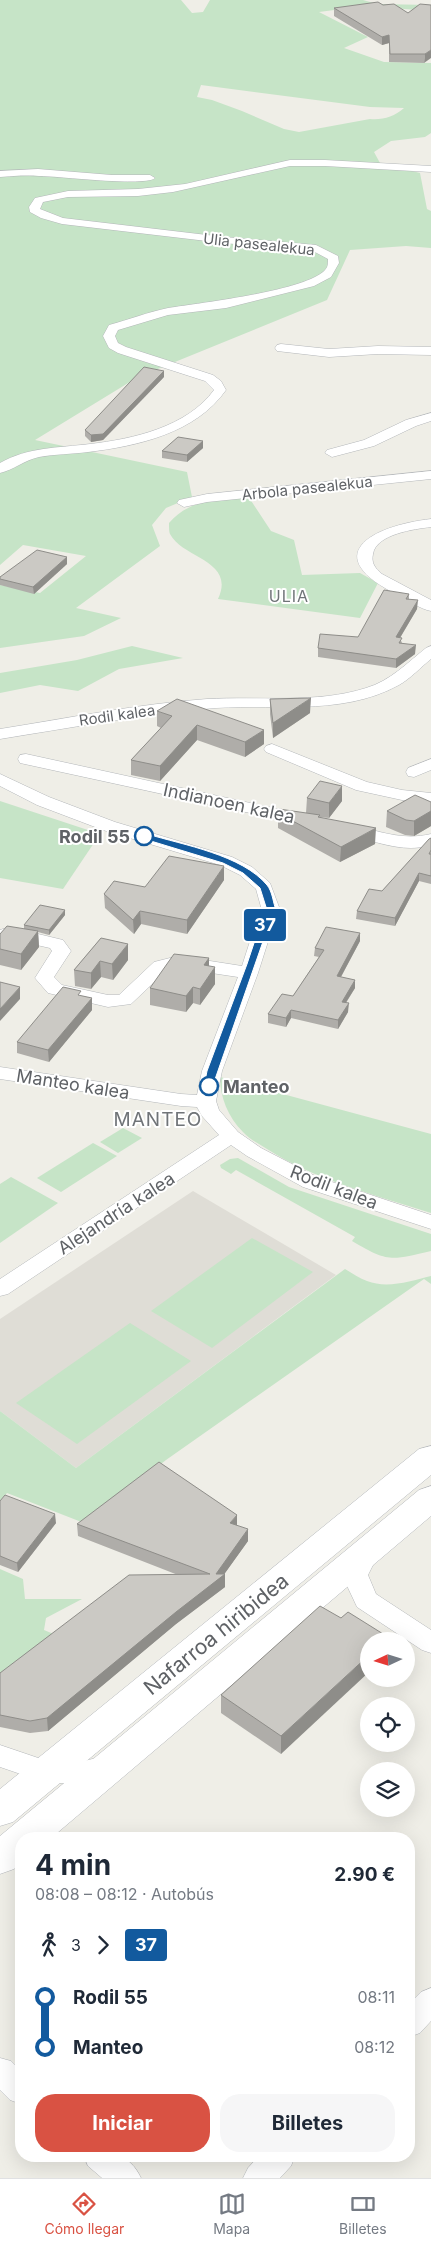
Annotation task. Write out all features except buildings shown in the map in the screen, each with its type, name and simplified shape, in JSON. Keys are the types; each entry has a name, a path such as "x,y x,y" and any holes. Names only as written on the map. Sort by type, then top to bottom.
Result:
{"main road":[{"name":"Nafarroa hiribidea","path":"0,1811 431,1457"},
{"name":"Nafarroa hiribidea","path":"32,1832 431,1498"},
{"name":"Nafarroa hiribidea","path":"0,1858 15,1846"}],"street":[{"name":"Ulia pasealekua","path":"0,470 12,461 34,453 101,446 138,438 188,420 216,398 220,390 218,384 209,378 122,350 114,344 109,336 114,328 167,312 226,304 310,284 331,272 335,266 334,258 316,248 224,240 62,221 45,216 34,210 36,203 40,200 50,197 139,192 196,185 221,180 269,165 310,163 392,169 431,169"},
{"path":"210,171 256,164 269,165"},
{"path":"0,174 27,173 133,180 165,178"},
{"path":"281,348 329,353 378,350 431,351"},
{"path":"332,453 369,443 411,423 431,417"},
{"name":"Arbola pasealekua","path":"184,503 207,498 431,475"},
{"path":"431,523 407,526 380,536 372,541 366,550 365,557 367,566 379,578 431,606"},
{"name":"Rodil kalea","path":"0,734 133,712 207,704 340,700 374,692 395,681 431,651"},
{"path":"272,749 362,786 431,798"},
{"name":"Indianoen kalea","path":"26,759 405,842 414,843 431,839"},
{"path":"414,772 431,764"},
{"path":"0,779 43,801 92,820 226,861 246,872 264,887 270,907 212,1071 206,1101"},
{"path":"0,936 9,933 56,944 62,951 44,978 54,989 108,1001 124,1000 161,966 178,962 250,968"},
{"name":"Manteo kalea","path":"0,1073 171,1099 206,1101"},
{"name":"Rodil kalea","path":"206,1101 209,1112 231,1136 270,1161 310,1182 431,1222"},
{"name":"Alejandría kalea","path":"0,1289 231,1136"},
{"path":"368,1551 355,1575 366,1600 431,1644"},
{"path":"0,1756 47,1772 84,1772 111,1766"},
{"path":"415,2017 431,2000"},
{"path":"0,2072 15,2085"},
{"path":"106,2162 125,2178"},
{"path":"259,2178 274,2162"}],"shaded area":[{"path":"193,1191 336,1275 76,1468 0,1411 0,1319"}],"green space":[{"path":"0,0 181,0 192,13 203,12 210,0 363,0 377,4 431,5 431,11 365,6 319,12 368,37 344,48 384,62 431,63 431,133 425,137 391,141 374,152 380,163 420,173 427,209 431,211 431,248 406,246 350,250 327,300 138,377 35,440 187,472 192,497 166,508 152,525 160,546 76,608 121,618 84,636 0,648 0,585 40,593 86,556 23,545 0,565","holes":["201,85 370,107 404,108 396,114 384,118 299,132 284,129 242,111 212,100 197,97"]},
{"path":"248,496 271,531 294,540 302,575 360,573 378,583 360,618 218,599 222,586 220,576 206,561 177,542 170,534 169,523 186,509 196,505 216,500"},
{"path":"132,646 183,658 119,669 78,691 40,685 0,693 0,673 77,660"},
{"path":"0,801 100,834 63,889 0,878"},
{"path":"220,1077 431,1134 431,1213 326,1179 286,1160 254,1141 245,1135 229,1113 223,1099"},
{"path":"123,1128 142,1138 118,1153 100,1142"},
{"path":"93,1143 117,1156 61,1192 37,1178"},
{"path":"238,1158 289,1187 431,1234 431,1251 398,1258 390,1258 374,1253 352,1241 355,1237 236,1170 231,1174 221,1168 220,1165 230,1159"},
{"path":"11,1177 58,1203 0,1243 0,1184"},
{"path":"252,1238 313,1272 212,1348 151,1311"},
{"path":"345,1269 367,1281 375,1283 399,1283 431,1276 431,1284 424,1279 166,1460 84,1523 7,1493 0,1501 0,1411 76,1468"},
{"path":"130,1323 191,1361 77,1444 16,1403"},
{"path":"0,1569 23,1579 25,1599 82,1599 46,1618 44,1630 56,1635 0,1679"}],"bus line":[{"name":"37","path":"144,836 226,861 246,872 264,887 270,907 252,964 212,1071 209,1086"}],"place":[{"name":"Rodil 55","path":"144,836"},
{"name":"Manteo","path":"209,1086"}],"district":[{"name":"ULIA","path":"289,596"},
{"name":"MANTEO","path":"158,1119"}]}
